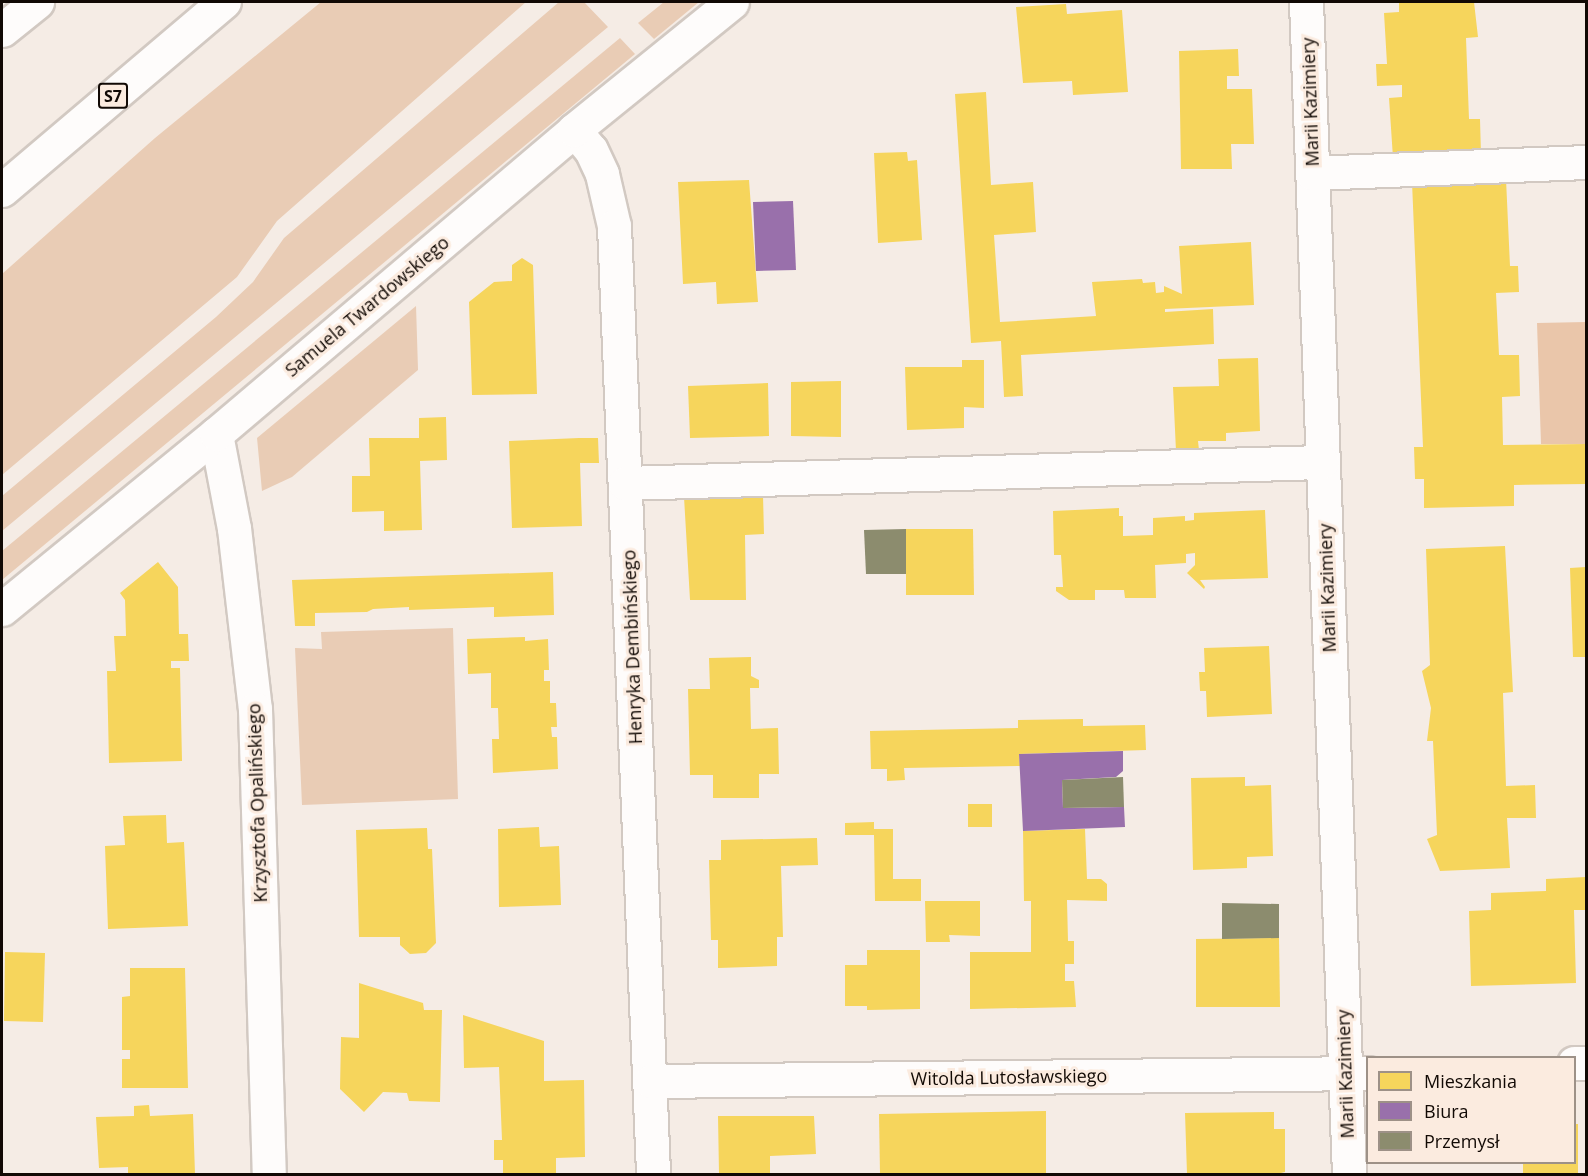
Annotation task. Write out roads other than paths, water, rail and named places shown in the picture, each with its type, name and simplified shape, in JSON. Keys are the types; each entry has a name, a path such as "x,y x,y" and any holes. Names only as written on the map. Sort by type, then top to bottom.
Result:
{"main road":[{"path":"2,30 37,2"},
{"name":"S7","path":"2,190 224,2"},
{"name":"Samuela Twardowskiego","path":"2,609 216,434 574,130 732,2"},
{"name":"Marii Kazimiery","path":"1306,2 1322,462 1356,1074 1349,1174"},
{"name":"Henryka Dembińskiego","path":"574,130 591,150 602,174 614,226 651,1081 653,1174"},
{"path":"1312,173 1587,162"},
{"name":"Krzysztofa Opalińskiego","path":"216,434 234,528 255,709 270,1174"},
{"path":"625,483 1322,462"},
{"name":"Witolda Lutosławskiego","path":"651,1081 1356,1074"}]}
